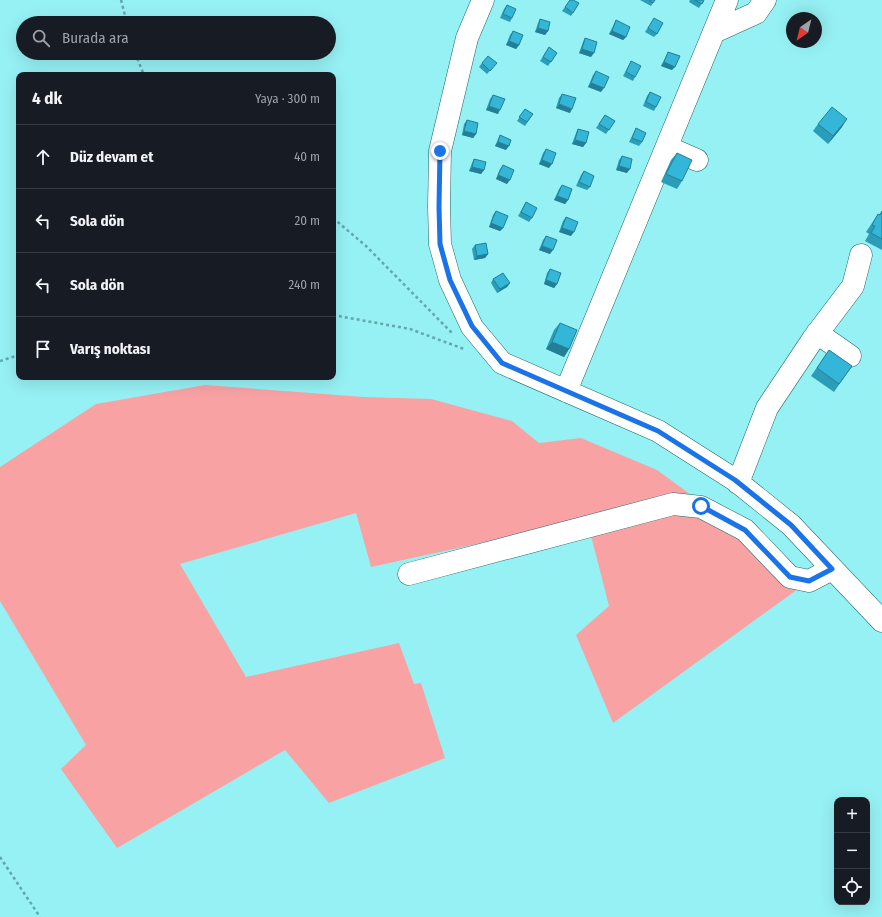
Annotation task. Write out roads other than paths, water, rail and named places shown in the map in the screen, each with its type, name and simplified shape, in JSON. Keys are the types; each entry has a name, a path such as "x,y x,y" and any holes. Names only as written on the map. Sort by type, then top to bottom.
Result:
{"street":[{"path":"483,0 467,38 440,151 440,244 450,280 472,326 502,363 658,431 738,483 791,525 882,621"},
{"path":"566,391 727,0"},
{"path":"714,32 756,13 764,0"},
{"path":"667,147 698,160"},
{"path":"738,483 768,408 817,334 853,286 861,255"},
{"path":"817,334 850,356"},
{"path":"409,574 673,504 701,506 745,530 790,577 809,581 832,569"}]}
